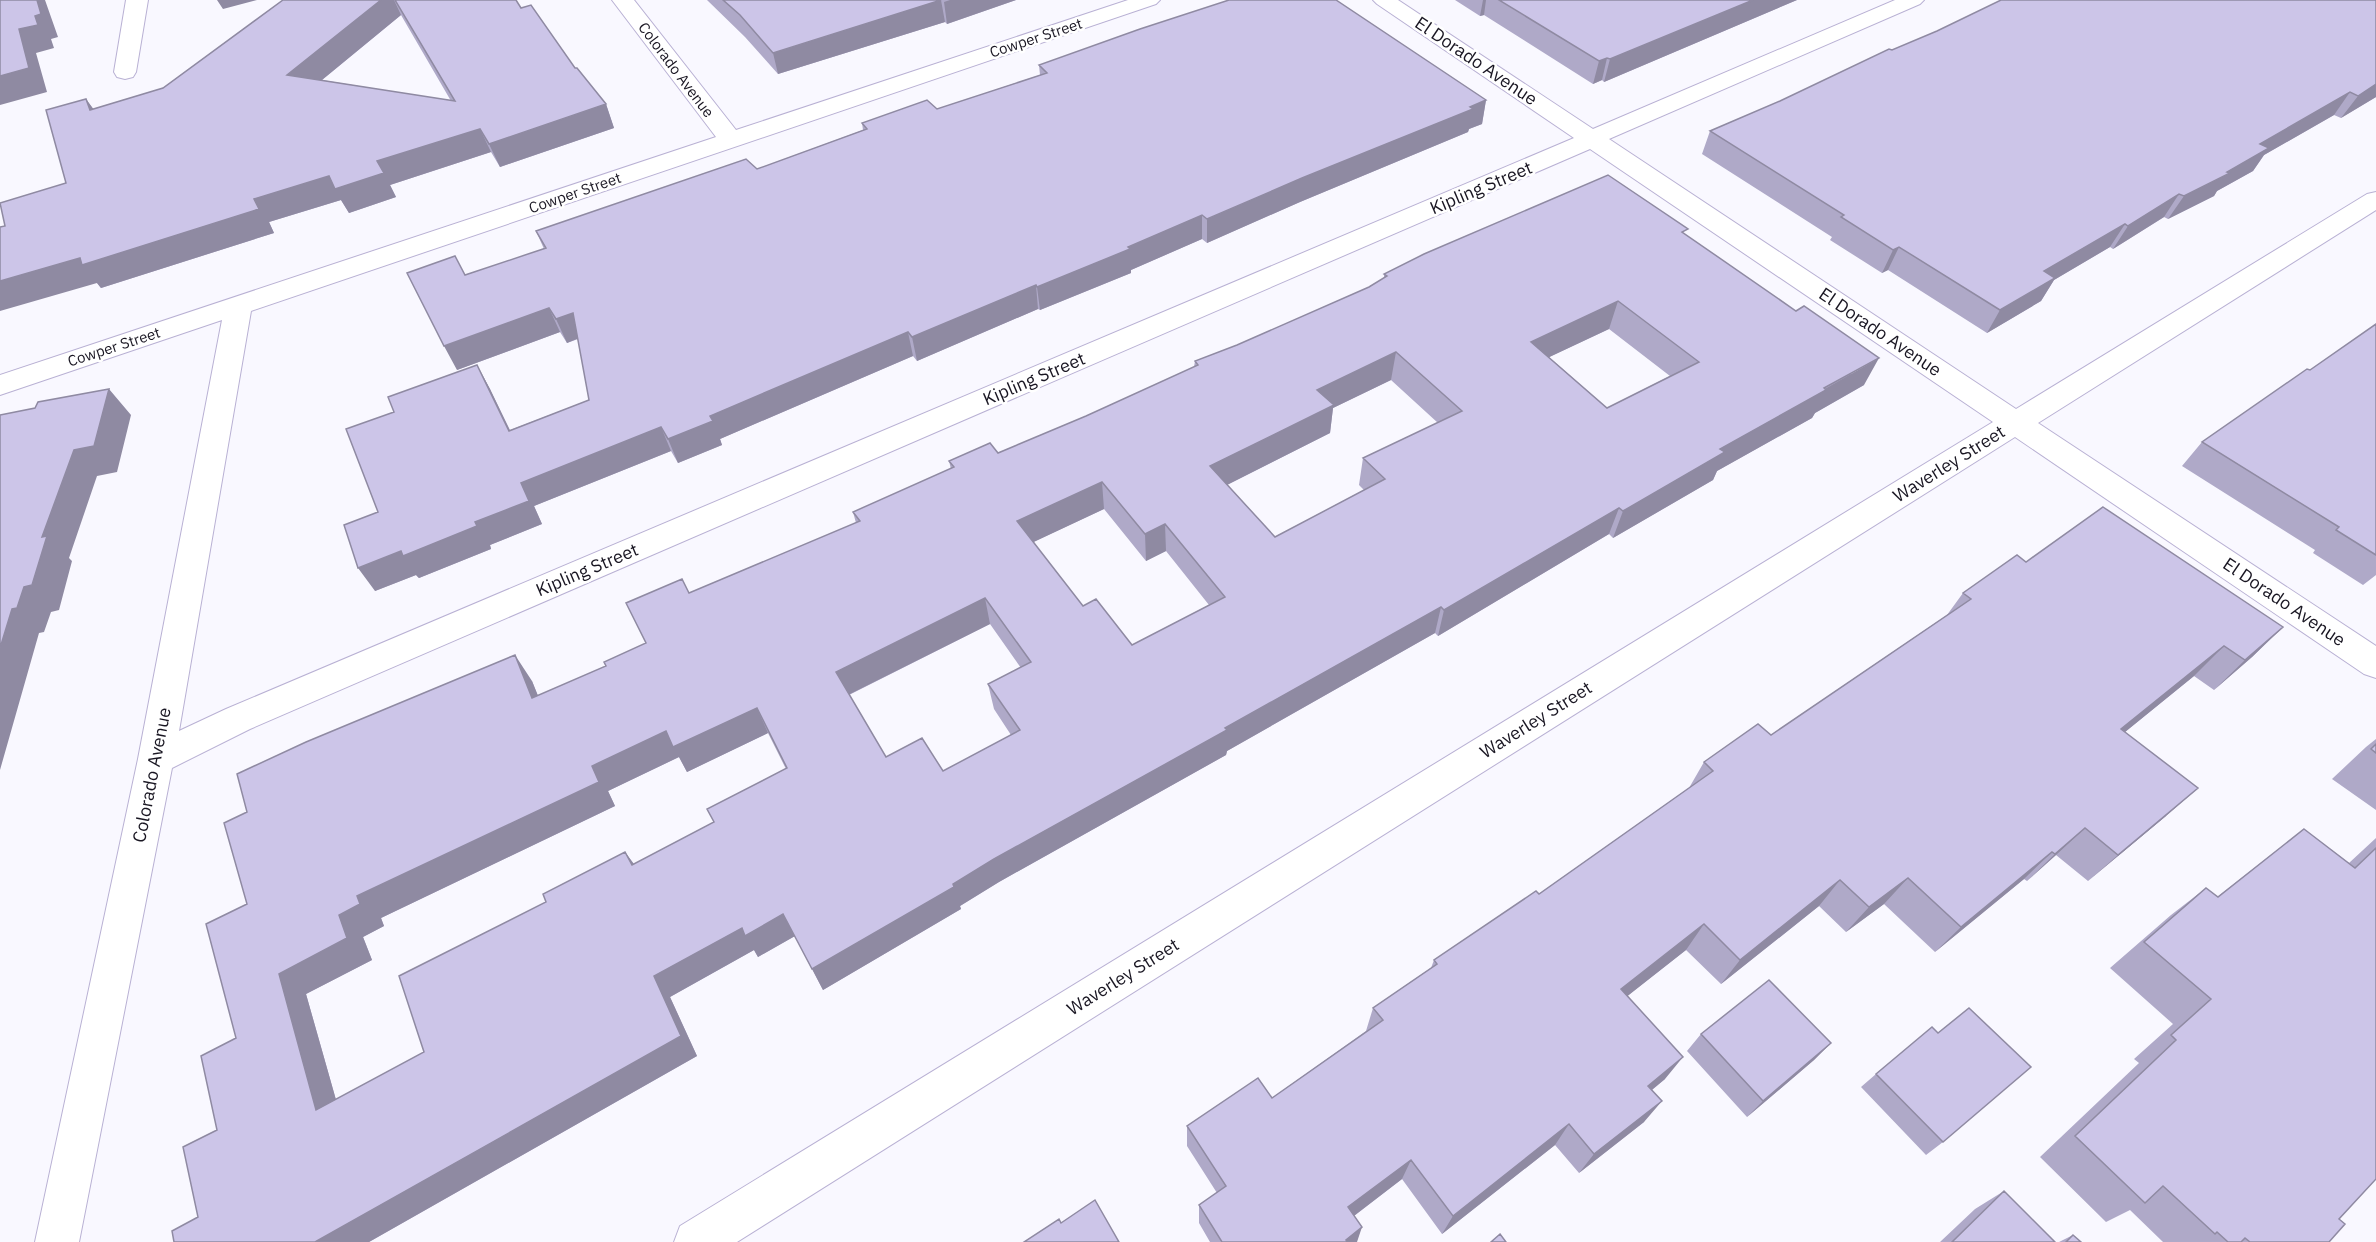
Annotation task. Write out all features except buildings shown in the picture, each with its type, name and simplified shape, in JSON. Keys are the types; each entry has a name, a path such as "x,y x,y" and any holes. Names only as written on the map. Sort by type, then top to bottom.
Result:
{"street":[{"path":"125,72 137,0"},
{"name":"Colorado Avenue","path":"623,0 730,139"},
{"name":"Cowper Street","path":"0,385 1149,0"},
{"name":"El Dorado Avenue","path":"1384,0 2376,664"},
{"name":"Kipling Street","path":"156,759 238,719 1913,0"},
{"name":"Waverley Street","path":"696,1242 2376,199"},
{"name":"Colorado Avenue","path":"57,1242 156,759 238,306"}]}
